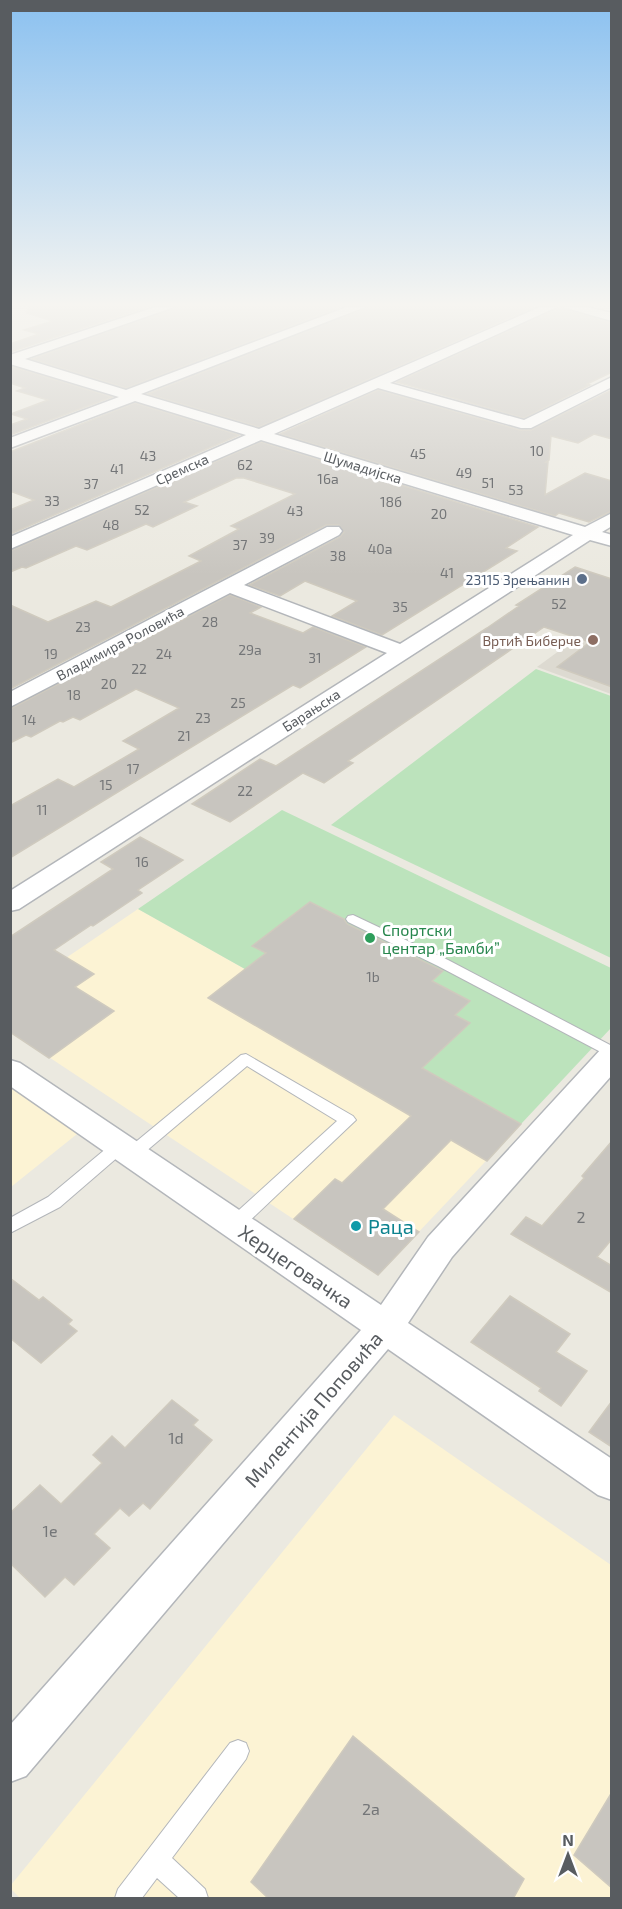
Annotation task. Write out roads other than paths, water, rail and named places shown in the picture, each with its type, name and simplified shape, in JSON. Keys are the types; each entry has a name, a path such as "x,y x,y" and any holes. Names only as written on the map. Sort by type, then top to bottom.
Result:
{"street":[{"name":"Шумадијска","path":"129,396 612,542"},
{"path":"10,443 129,396"},
{"name":"Сремска","path":"10,544 346,396"},
{"path":"422,396 526,425 583,396"},
{"name":"Барањска","path":"10,903 612,518"},
{"name":"Владимира Роловића","path":"10,701 333,531"},
{"path":"229,586 402,652"},
{"name":"Милентија Поповића","path":"10,1760 385,1327 440,1247 612,1054"},
{"name":"Херцеговачка","path":"10,1071 612,1482"}],"lane":[{"path":"353,919 443,963 612,1054"},
{"path":"10,1226 54,1202 246,1059 348,1120 236,1224"},
{"path":"127,1899 238,1751"},
{"path":"156,1860 196,1899"}],"place":[{"name":"23115 Зрењанин","path":"582,579"},
{"name":"Вртић Биберче","path":"593,640"},
{"name":"Спортски центар „Бамби”","path":"370,938"},
{"name":"Раца","path":"356,1226"}]}
